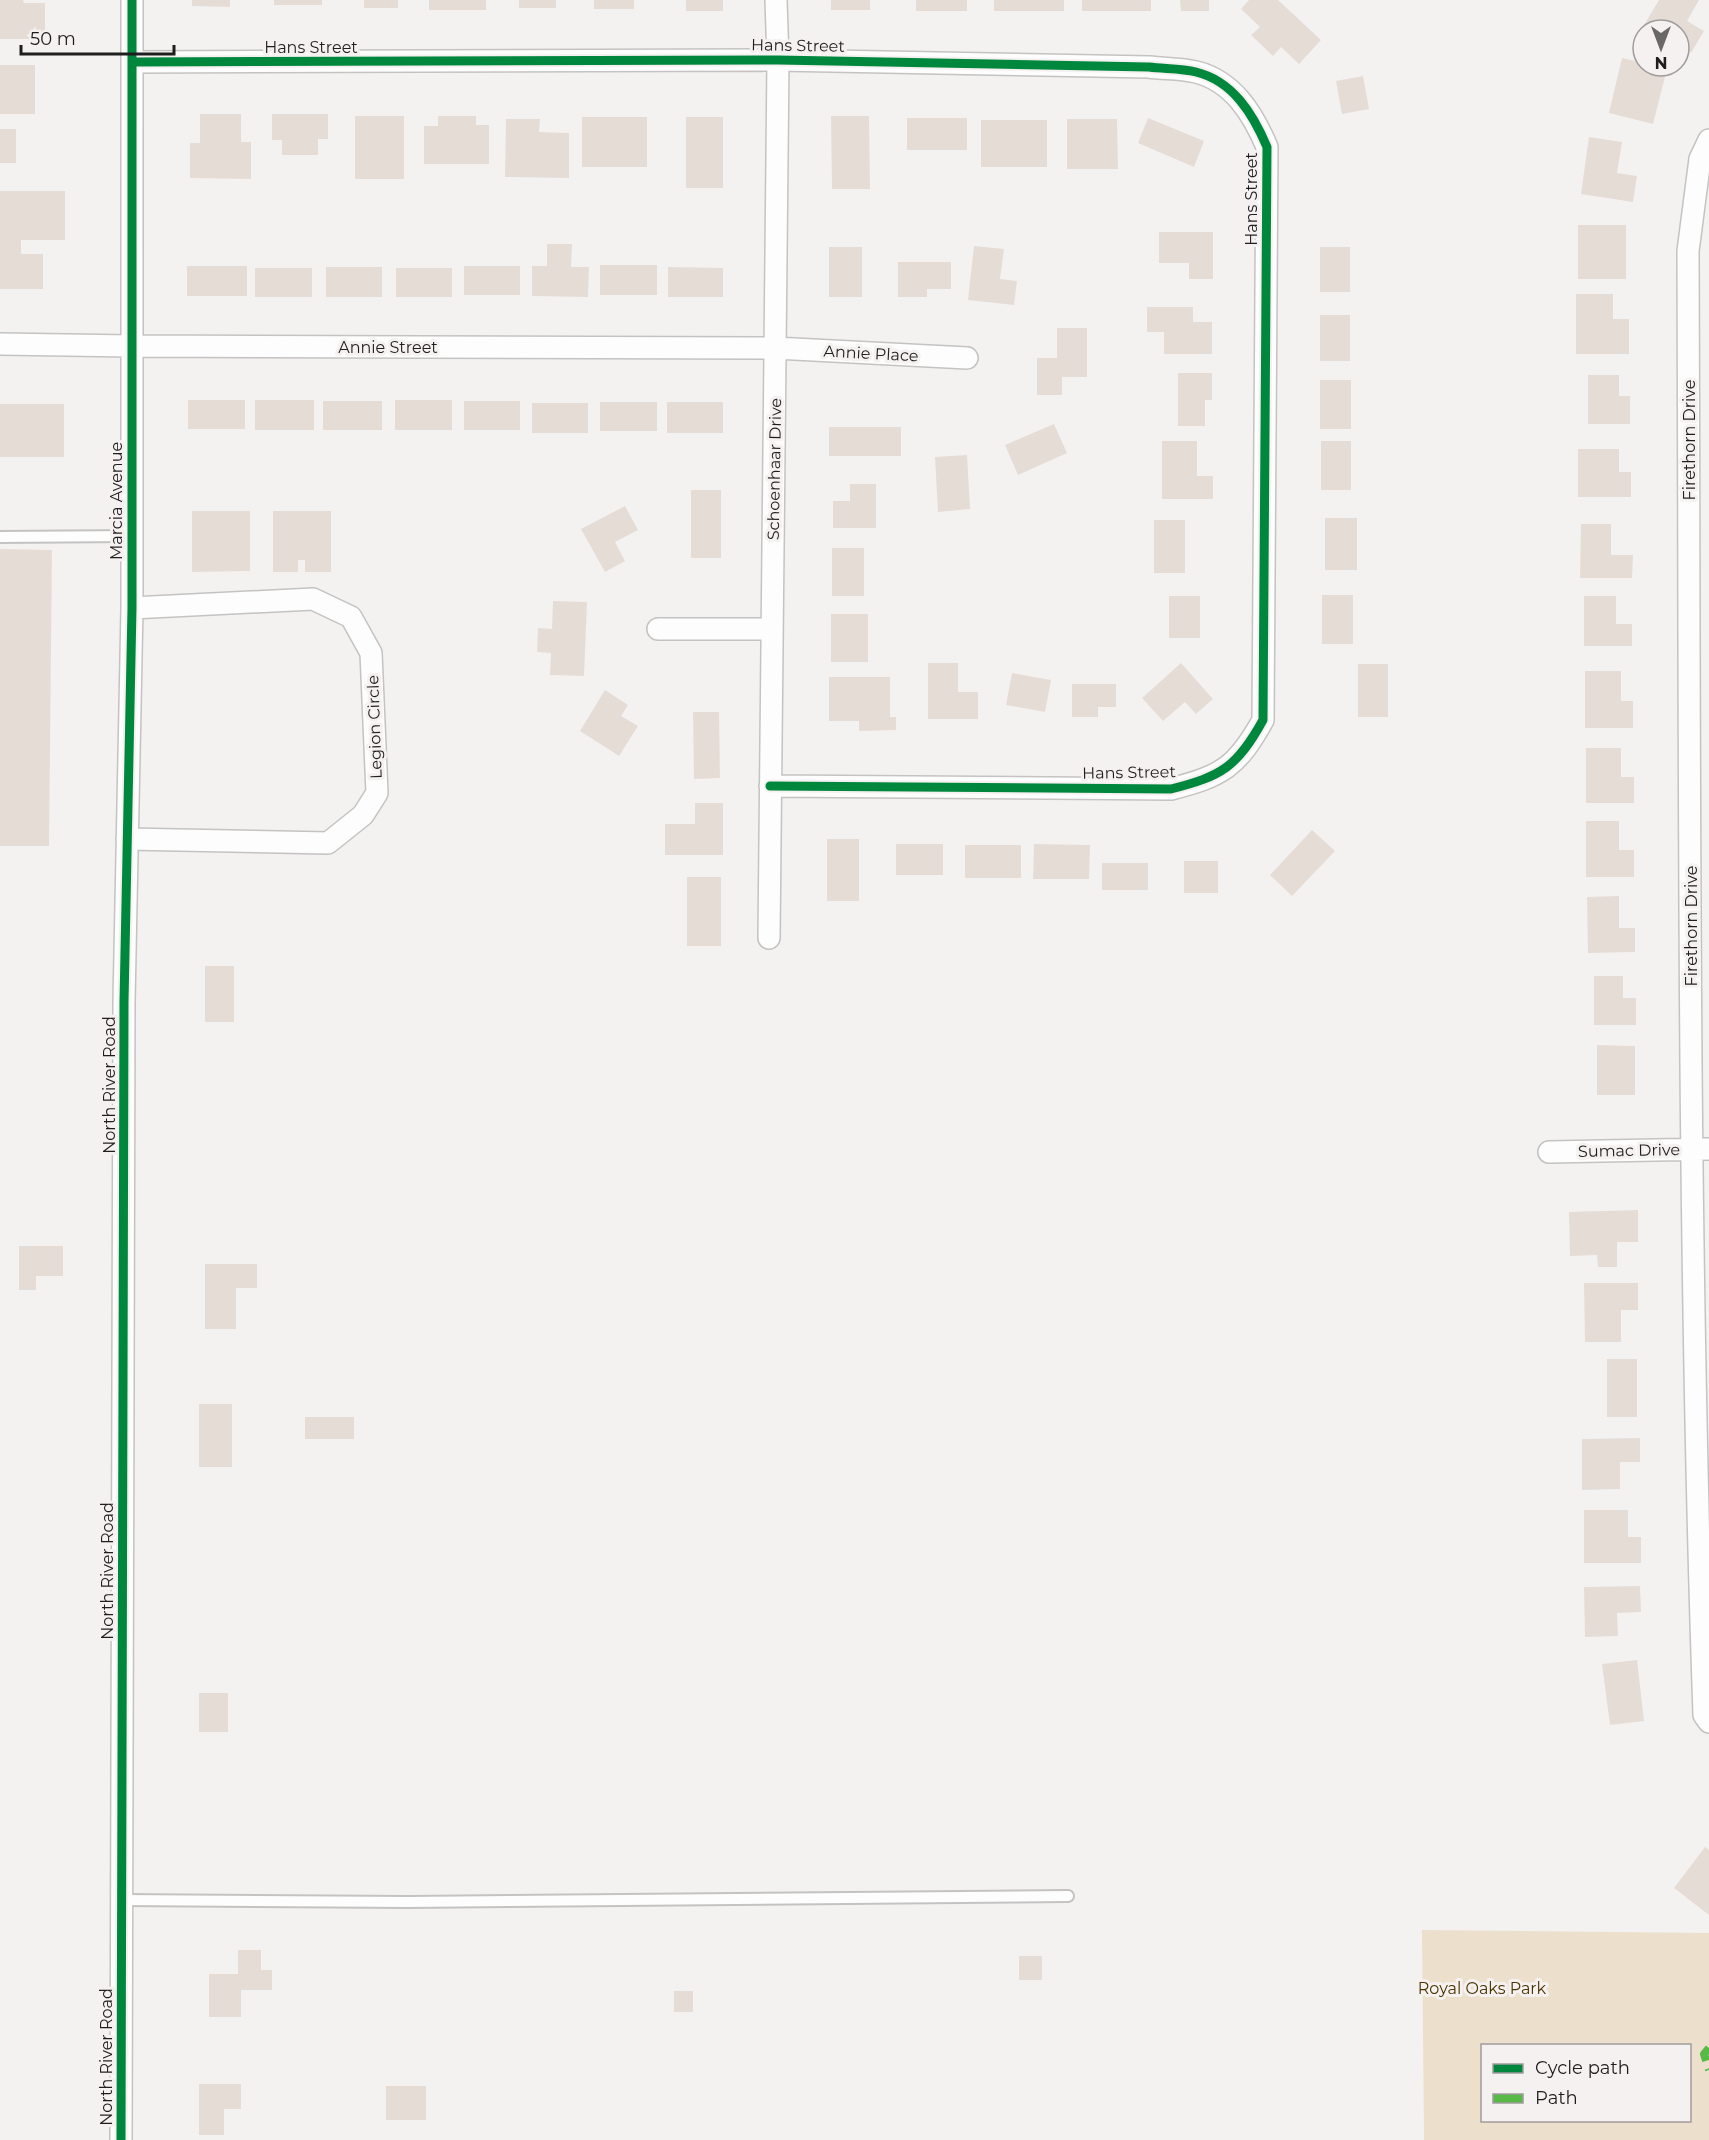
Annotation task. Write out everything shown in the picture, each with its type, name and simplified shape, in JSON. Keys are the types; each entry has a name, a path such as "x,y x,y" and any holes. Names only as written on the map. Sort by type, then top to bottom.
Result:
{"street":[{"name":"Marcia Avenue","path":"124,1002 132,608 132,0"},
{"name":"Schoenhaar Drive","path":"768,938 776,348 778,60 776,0"},
{"name":"Hans Street","path":"132,62 778,60 1149,68 1196,72 1221,83 1242,101 1257,123 1267,147 1263,720 1248,748 1222,772 1195,783 1171,789 770,786"},
{"name":"Firethorn Drive","path":"1707,1718 1700,1149 1699,548 1688,251 1700,159 1709,140"},
{"name":"Annie Street","path":"0,344 776,348"},
{"name":"Annie Place","path":"776,348 967,358"},
{"name":"Legion Circle","path":"127,839 328,843 363,815 377,793 371,653 351,617 313,599 132,608"},
{"path":"658,629 772,628"},
{"name":"North River Road","path":"121,2140 124,1002"},
{"name":"Sumac Drive","path":"1549,1152 1700,1149"}],"lane":[{"path":"0,537 131,536"},
{"path":"121,1900 420,1902 1068,1896"}],"green space":[{"name":"Royal Oaks Park","path":"1422,1930 1709,1933 1709,2140 1424,2140"}],"building":[{"path":"0,0 45,3 45,39 0,39"},
{"path":"192,0 230,0 230,7 192,6"},
{"path":"274,0 322,0 322,5 274,5"},
{"path":"364,0 398,0 398,8 364,8"},
{"path":"429,0 486,0 486,10 429,10"},
{"path":"519,0 556,0 556,8 519,8"},
{"path":"594,0 634,0 634,9 594,9"},
{"path":"686,0 723,0 723,11 686,11"},
{"path":"831,0 870,0 870,10 831,10"},
{"path":"916,0 967,0 967,11 916,11"},
{"path":"994,0 1064,0 1064,11 994,11"},
{"path":"1082,0 1151,0 1151,11 1082,11"},
{"path":"1180,0 1209,0 1209,11 1181,11"},
{"path":"1249,0 1278,0 1321,40 1299,64 1281,47 1273,56 1251,35 1260,27 1241,9"},
{"path":"1659,0 1699,0 1689,18 1648,18"},
{"path":"1691,23 1704,31 1691,53"},
{"path":"1622,58 1631,60 1631,78 1665,78 1653,124 1609,113"},
{"path":"0,65 35,65 35,114 0,114"},
{"path":"1363,76 1369,109 1342,114 1336,81"},
{"path":"200,114 241,114 241,142 251,142 251,179 190,178 190,143 200,143"},
{"path":"272,114 328,114 328,139 318,139 318,155 282,155 282,140 272,140"},
{"path":"355,116 404,116 404,179 355,179"},
{"path":"438,116 476,116 476,125 489,125 489,164 424,164 424,126 438,126"},
{"path":"831,116 869,116 870,189 832,189"},
{"path":"582,117 647,117 647,167 582,167"},
{"path":"686,117 723,117 723,188 686,188"},
{"path":"907,118 967,118 967,150 907,150"},
{"path":"1148,118 1204,141 1194,167 1138,143"},
{"path":"506,119 540,119 539,132 569,133 569,178 505,177"},
{"path":"1067,119 1117,119 1118,169 1067,169"},
{"path":"981,120 1047,120 1047,167 981,167"},
{"path":"0,129 16,129 16,163 0,163"},
{"path":"1589,137 1622,142 1617,173 1637,176 1633,202 1581,194"},
{"path":"0,191 65,191 65,240 21,240 21,254 43,254 43,289 0,289"},
{"path":"1578,225 1626,225 1626,279 1578,279"},
{"path":"1159,232 1213,232 1213,279 1189,279 1189,263 1159,263"},
{"path":"547,244 572,244 571,267 589,267 588,297 532,296 532,266 547,266"},
{"path":"974,246 1004,249 1000,279 1017,281 1014,305 968,300"},
{"path":"829,247 862,247 862,297 829,297"},
{"path":"1320,247 1350,247 1350,292 1320,292"},
{"path":"898,262 951,262 951,289 927,289 927,297 898,297"},
{"path":"600,265 657,265 657,295 600,295"},
{"path":"187,266 247,266 247,296 187,296"},
{"path":"464,266 520,266 520,295 464,295"},
{"path":"326,267 382,267 382,297 326,297"},
{"path":"668,267 723,268 723,297 668,297"},
{"path":"255,268 312,268 312,297 255,297"},
{"path":"396,268 452,268 452,297 396,297"},
{"path":"1576,294 1613,294 1613,319 1629,319 1629,354 1576,354"},
{"path":"1147,307 1193,307 1193,322 1212,322 1212,354 1164,354 1164,332 1147,332"},
{"path":"1320,315 1350,315 1350,361 1320,361"},
{"path":"1057,328 1087,328 1087,377 1062,377 1062,395 1037,395 1037,358 1057,358"},
{"path":"1178,373 1212,373 1212,400 1205,400 1205,426 1178,426"},
{"path":"1588,375 1619,375 1619,396 1630,396 1630,424 1588,424"},
{"path":"1320,380 1351,380 1351,429 1320,429"},
{"path":"188,400 245,400 245,429 188,429"},
{"path":"255,400 314,400 314,430 255,430"},
{"path":"395,400 452,400 452,430 395,430"},
{"path":"323,401 382,401 382,430 323,430"},
{"path":"464,401 520,401 520,430 464,430"},
{"path":"600,402 657,402 657,431 600,431"},
{"path":"667,402 723,402 723,433 667,433"},
{"path":"532,403 588,403 588,433 532,433"},
{"path":"0,404 64,404 64,457 0,457"},
{"path":"1054,424 1067,453 1018,475 1005,445"},
{"path":"829,427 901,427 901,456 829,456"},
{"path":"1162,441 1197,441 1197,476 1213,476 1213,499 1162,499"},
{"path":"1321,441 1351,441 1351,490 1321,490"},
{"path":"1578,449 1619,449 1619,472 1631,472 1631,497 1578,497"},
{"path":"967,455 970,509 938,512 935,457"},
{"path":"850,484 876,484 876,528 833,528 833,501 850,501"},
{"path":"691,490 721,490 721,558 691,558"},
{"path":"625,506 638,530 615,542 625,561 605,572 581,529"},
{"path":"192,511 250,511 250,571 192,572"},
{"path":"273,511 331,511 331,572 305,572 305,560 298,560 298,572 273,572"},
{"path":"1325,518 1357,518 1357,570 1325,570"},
{"path":"1154,520 1185,520 1185,573 1154,573"},
{"path":"1581,524 1611,524 1611,555 1633,555 1632,578 1580,578"},
{"path":"832,548 864,548 864,596 832,596"},
{"path":"0,549 52,550 49,846 0,846"},
{"path":"1322,595 1353,595 1353,644 1322,644"},
{"path":"1169,596 1200,596 1200,638 1169,638"},
{"path":"1584,596 1616,596 1616,624 1632,624 1632,646 1584,646"},
{"path":"553,601 587,602 584,676 550,675 551,653 537,652 538,628 552,629"},
{"path":"831,614 868,614 868,662 831,662"},
{"path":"928,663 958,663 958,692 978,692 978,719 928,719"},
{"path":"1181,663 1213,699 1196,714 1185,702 1163,721 1142,698"},
{"path":"1358,664 1388,664 1388,717 1358,717"},
{"path":"1585,671 1621,671 1621,701 1633,701 1633,728 1585,728"},
{"path":"1012,673 1051,680 1045,712 1006,705"},
{"path":"829,677 890,677 890,717 896,717 896,730 859,731 859,721 829,721"},
{"path":"1072,684 1116,684 1116,707 1098,707 1098,717 1072,717"},
{"path":"605,690 628,705 621,716 638,726 619,756 580,731"},
{"path":"693,712 719,712 720,778 694,779"},
{"path":"1586,748 1621,748 1621,777 1634,777 1634,803 1586,803"},
{"path":"695,803 723,803 723,855 665,855 665,824 695,824"},
{"path":"1586,821 1619,821 1619,850 1634,850 1634,877 1586,877"},
{"path":"1312,830 1335,851 1292,896 1270,875"},
{"path":"827,839 859,839 859,901 827,901"},
{"path":"896,844 943,844 943,875 896,875"},
{"path":"1034,844 1090,845 1089,879 1033,879"},
{"path":"965,845 1021,845 1021,878 965,878"},
{"path":"1184,861 1218,861 1218,893 1184,893"},
{"path":"1102,863 1148,863 1148,890 1102,890"},
{"path":"687,877 721,877 721,946 687,946"},
{"path":"1619,896 1619,928 1635,928 1635,952 1588,953 1587,897"},
{"path":"205,966 234,966 234,1022 205,1022"},
{"path":"1594,976 1623,976 1623,998 1636,998 1636,1025 1594,1025"},
{"path":"1597,1045 1635,1046 1635,1095 1597,1095"},
{"path":"1638,1210 1638,1242 1617,1242 1617,1267 1598,1267 1597,1255 1570,1256 1569,1212"},
{"path":"19,1246 63,1246 63,1276 36,1276 36,1290 19,1290"},
{"path":"205,1264 257,1264 257,1288 236,1288 236,1329 205,1329"},
{"path":"1584,1283 1638,1283 1638,1310 1621,1310 1621,1342 1585,1342"},
{"path":"1607,1359 1637,1359 1637,1417 1607,1417"},
{"path":"199,1404 232,1404 232,1467 199,1467"},
{"path":"305,1417 354,1417 354,1439 305,1439"},
{"path":"1640,1438 1640,1462 1620,1462 1620,1489 1582,1490 1582,1439"},
{"path":"1584,1510 1628,1510 1628,1537 1641,1537 1641,1563 1584,1563"},
{"path":"1640,1586 1641,1612 1617,1613 1618,1636 1585,1637 1584,1587"},
{"path":"1637,1660 1644,1721 1610,1725 1602,1664"},
{"path":"199,1693 228,1693 228,1732 199,1732"},
{"path":"1705,1847 1709,1850 1709,1915 1674,1888"},
{"path":"238,1950 261,1950 261,1970 272,1970 272,1990 241,1990 241,2017 209,2017 209,1974 238,1974"},
{"path":"1019,1956 1042,1956 1042,1980 1019,1980"},
{"path":"674,1991 693,1991 693,2012 674,2012"},
{"path":"199,2084 241,2084 241,2109 224,2109 224,2135 199,2135"},
{"path":"386,2086 426,2086 426,2120 386,2120"}],"marked path":[{"path":"1709,2048 1704,2054 1709,2070"}],"cycle path":[{"path":"121,2140 124,1002 132,608 132,0"},
{"path":"132,62 778,60 1149,67 1178,69 1209,76 1221,83 1240,100 1267,147 1263,720 1254,736 1236,759 1216,774 1171,789 770,786"}]}
